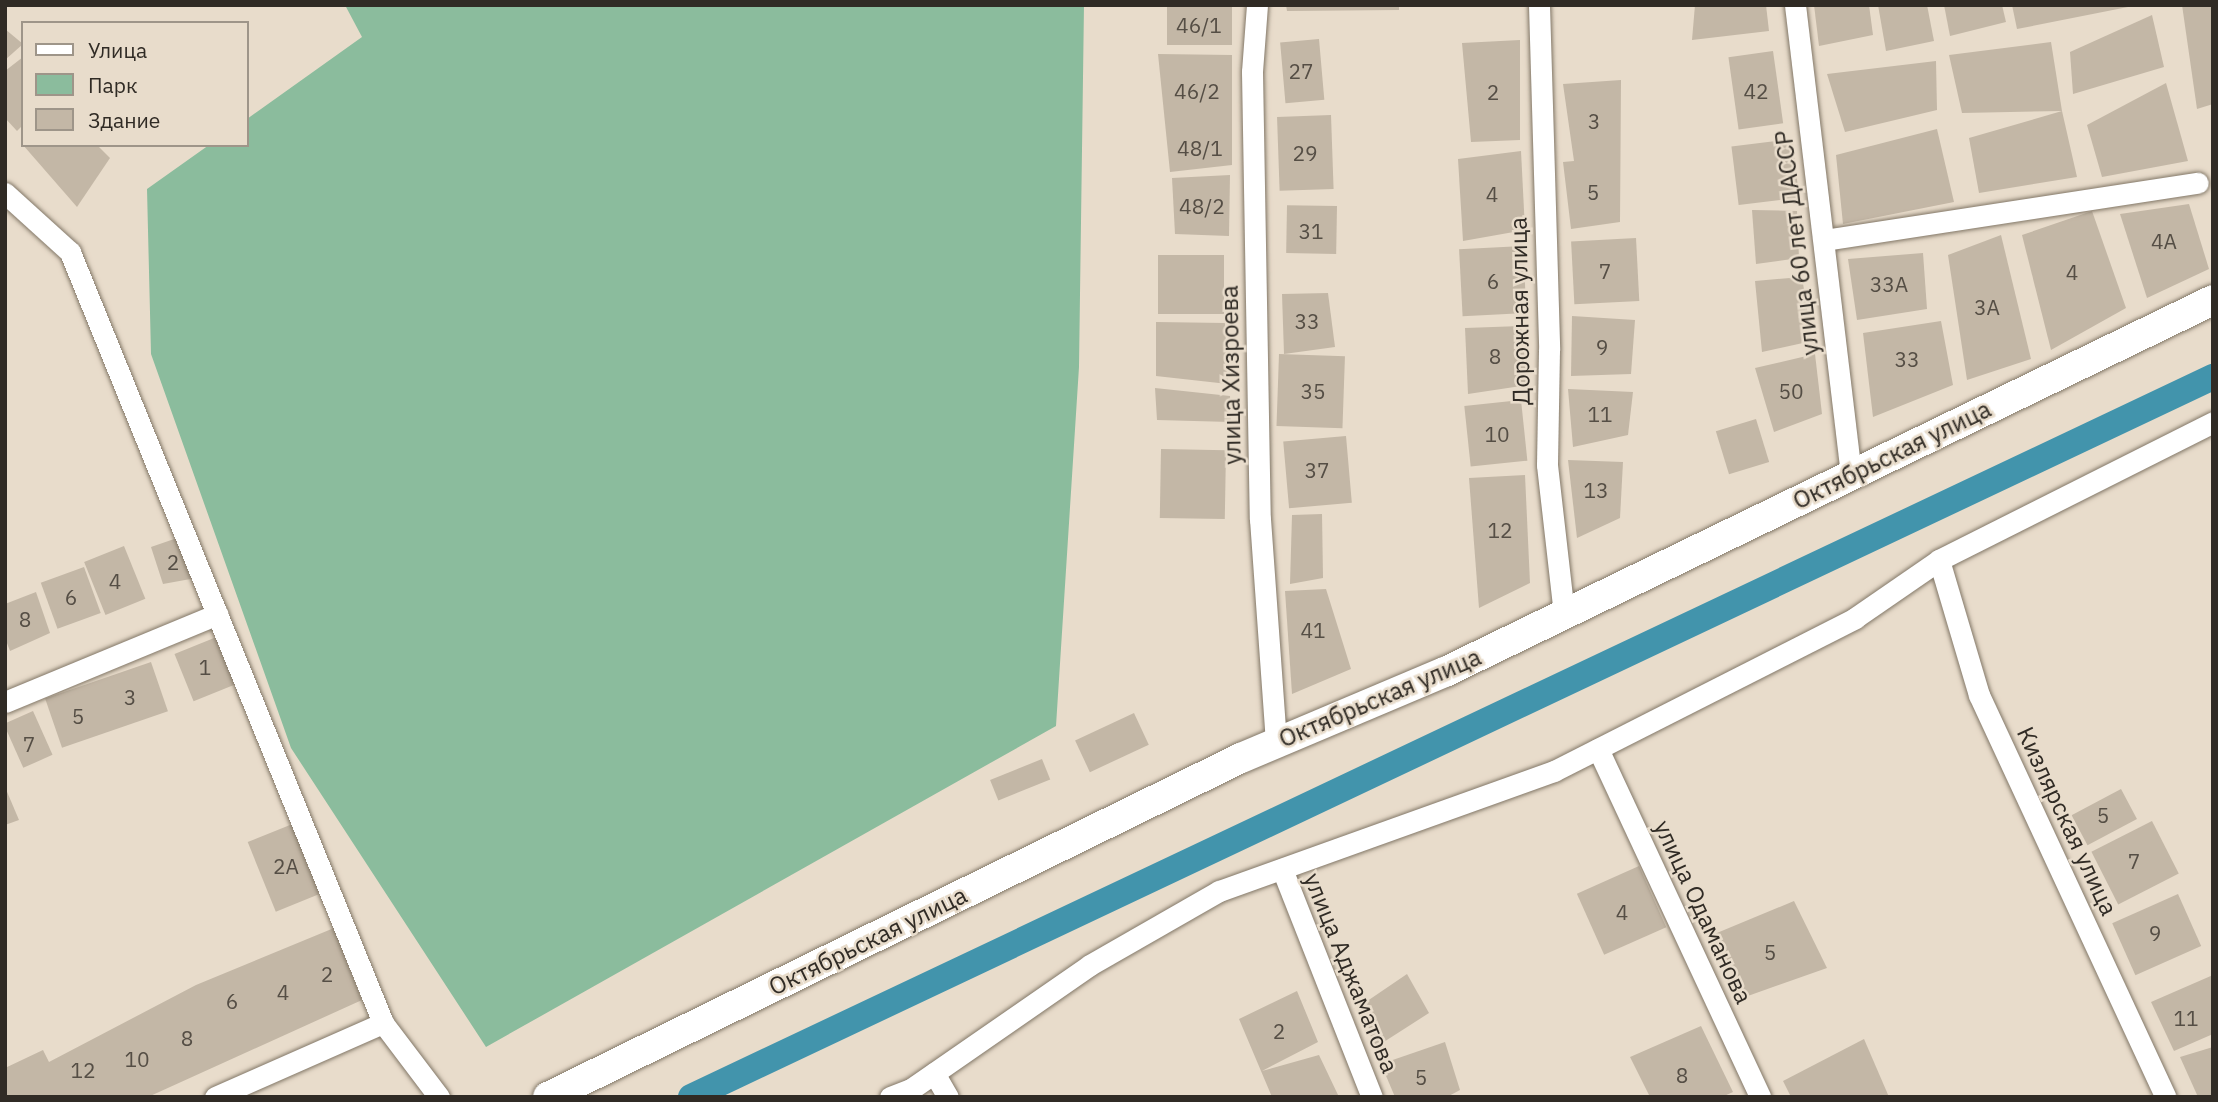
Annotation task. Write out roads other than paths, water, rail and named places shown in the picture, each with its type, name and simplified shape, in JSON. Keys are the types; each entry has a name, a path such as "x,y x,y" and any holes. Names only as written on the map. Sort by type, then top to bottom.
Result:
{"street":[{"name":"улица Хизроева","path":"1258,5 1252,72 1260,519 1276,743"},
{"name":"Дорожная улица","path":"1539,5 1549,350 1547,465 1564,614"},
{"name":"улица 60 лет ДАССР","path":"1795,5 1851,476"},
{"path":"1824,240 2198,183"},
{"path":"5,193 71,252 383,1023 439,1097"},
{"name":"Октябрьская улица","path":"548,1097 1276,743 1445,672 2213,300"},
{"path":"890,1097 934,1073 1090,965 1219,891 1555,771 1855,618 1939,560 2213,422"},
{"name":"Кизлярская улица","path":"1939,560 1979,695 2166,1097"},
{"path":"5,702 216,614"},
{"name":"улица Одаманова","path":"1598,749 1760,1097"},
{"name":"улица Аджаматова","path":"1282,869 1372,1097"},
{"path":"215,1097 383,1023"},
{"path":"934,1073 948,1097"}],"waterway":[{"path":"691,1097 2213,377"}]}
